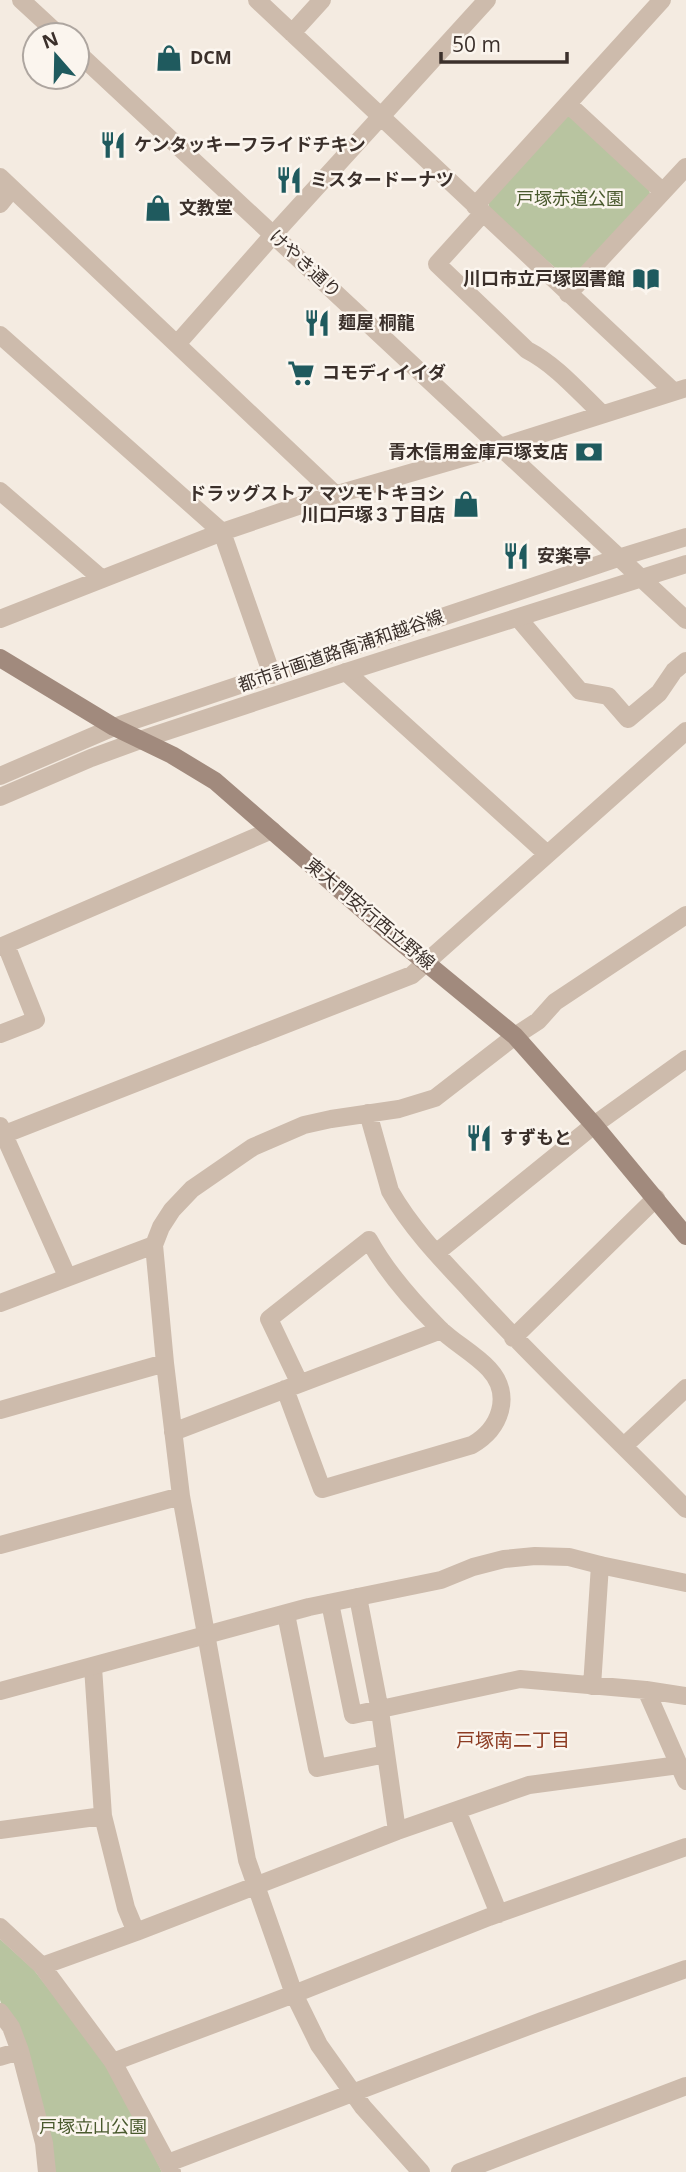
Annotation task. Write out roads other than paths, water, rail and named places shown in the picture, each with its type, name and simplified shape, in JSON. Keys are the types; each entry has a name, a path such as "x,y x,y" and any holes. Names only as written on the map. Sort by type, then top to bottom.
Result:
{"main road":[{"name":"東大門安行西立野線","path":"0,658 114,727 143,739 215,781 385,929 515,1036 594,1125 686,1236"}],"street":[{"path":"21,0 44,21"},
{"path":"257,0 568,294 680,389"},
{"path":"292,33 322,0"},
{"path":"177,344 487,0"},
{"path":"602,414 558,371 527,350 437,264 568,104 662,0"},
{"name":"けやき通り","path":"91,65 686,620"},
{"path":"568,104 663,192"},
{"path":"568,294 684,173"},
{"path":"0,204 6,183 336,495"},
{"path":"0,335 222,532 272,675"},
{"path":"0,619 222,532 680,389"},
{"path":"0,491 102,579"},
{"name":"都市計画道路南浦和越谷線","path":"0,776 114,727 686,537"},
{"name":"都市計画道路南浦和越谷線","path":"0,797 143,739 686,565"},
{"path":"518,618 580,691 608,696 628,719 659,693 674,671 686,661"},
{"path":"346,672 547,854"},
{"path":"67,1276 1,1132 412,975 686,731"},
{"path":"0,1034 36,1020 3,946 272,830"},
{"path":"421,2172 354,2094 319,2045 294,1994 254,1885 247,1860 181,1496 154,1245 172,1210 191,1189 253,1147 304,1125 399,1109 435,1098 538,1021 555,1002 686,915"},
{"path":"436,1253 594,1125 685,1062"},
{"path":"368,1113 390,1191 436,1253 513,1338 685,1507"},
{"path":"513,1338 656,1198"},
{"path":"369,1240 383,1266 440,1330 483,1363 498,1382 501,1408 498,1421 491,1432 472,1445 322,1489 269,1319 369,1240"},
{"path":"0,1303 154,1245"},
{"path":"173,1432 440,1330"},
{"path":"0,1410 165,1363"},
{"path":"624,1447 686,1388"},
{"path":"0,1545 181,1496"},
{"path":"0,1691 286,1614 441,1580 504,1559 569,1557 686,1583"},
{"path":"592,1686 600,1566"},
{"path":"358,1597 380,1711 397,1831"},
{"path":"330,1603 354,1715 520,1679 686,1696"},
{"path":"286,1614 317,1768 386,1754"},
{"path":"93,1667 103,1816 126,1908 136,1932"},
{"path":"42,1966 397,1831 529,1785 682,1773 646,1690"},
{"path":"457,1810 499,1914"},
{"path":"0,1830 103,1816"},
{"path":"113,2062 499,1914 686,1847"},
{"path":"0,1927 42,1966 113,2062 170,2167 542,2021 684,1976"},
{"path":"0,2012 20,2050 44,2143 47,2172"},
{"path":"0,2057 20,2050"},
{"path":"460,2172 686,2086"}],"place":[{"name":"DCM","path":"169,58"},
{"name":"ケンタッキーフライドチキン","path":"113,145"},
{"name":"ミスタードーナツ","path":"289,180"},
{"name":"文教堂","path":"158,208"},
{"name":"川口市立戸塚図書館","path":"646,279"},
{"name":"麺屋 桐龍","path":"317,323"},
{"name":"コモディイイダ","path":"301,373"},
{"name":"青木信用金庫戸塚支店","path":"589,452"},
{"name":"ドラッグストア マツモトキヨシ 川口戸塚３丁目店","path":"466,504"},
{"name":"安楽亭","path":"516,556"},
{"name":"すずもと","path":"479,1138"}],"district":[{"name":"戸塚南二丁目","path":"513,1740"}],"park label":[{"name":"戸塚赤道公園","path":"570,199"},
{"name":"戸塚立山公園","path":"93,2127"}]}
